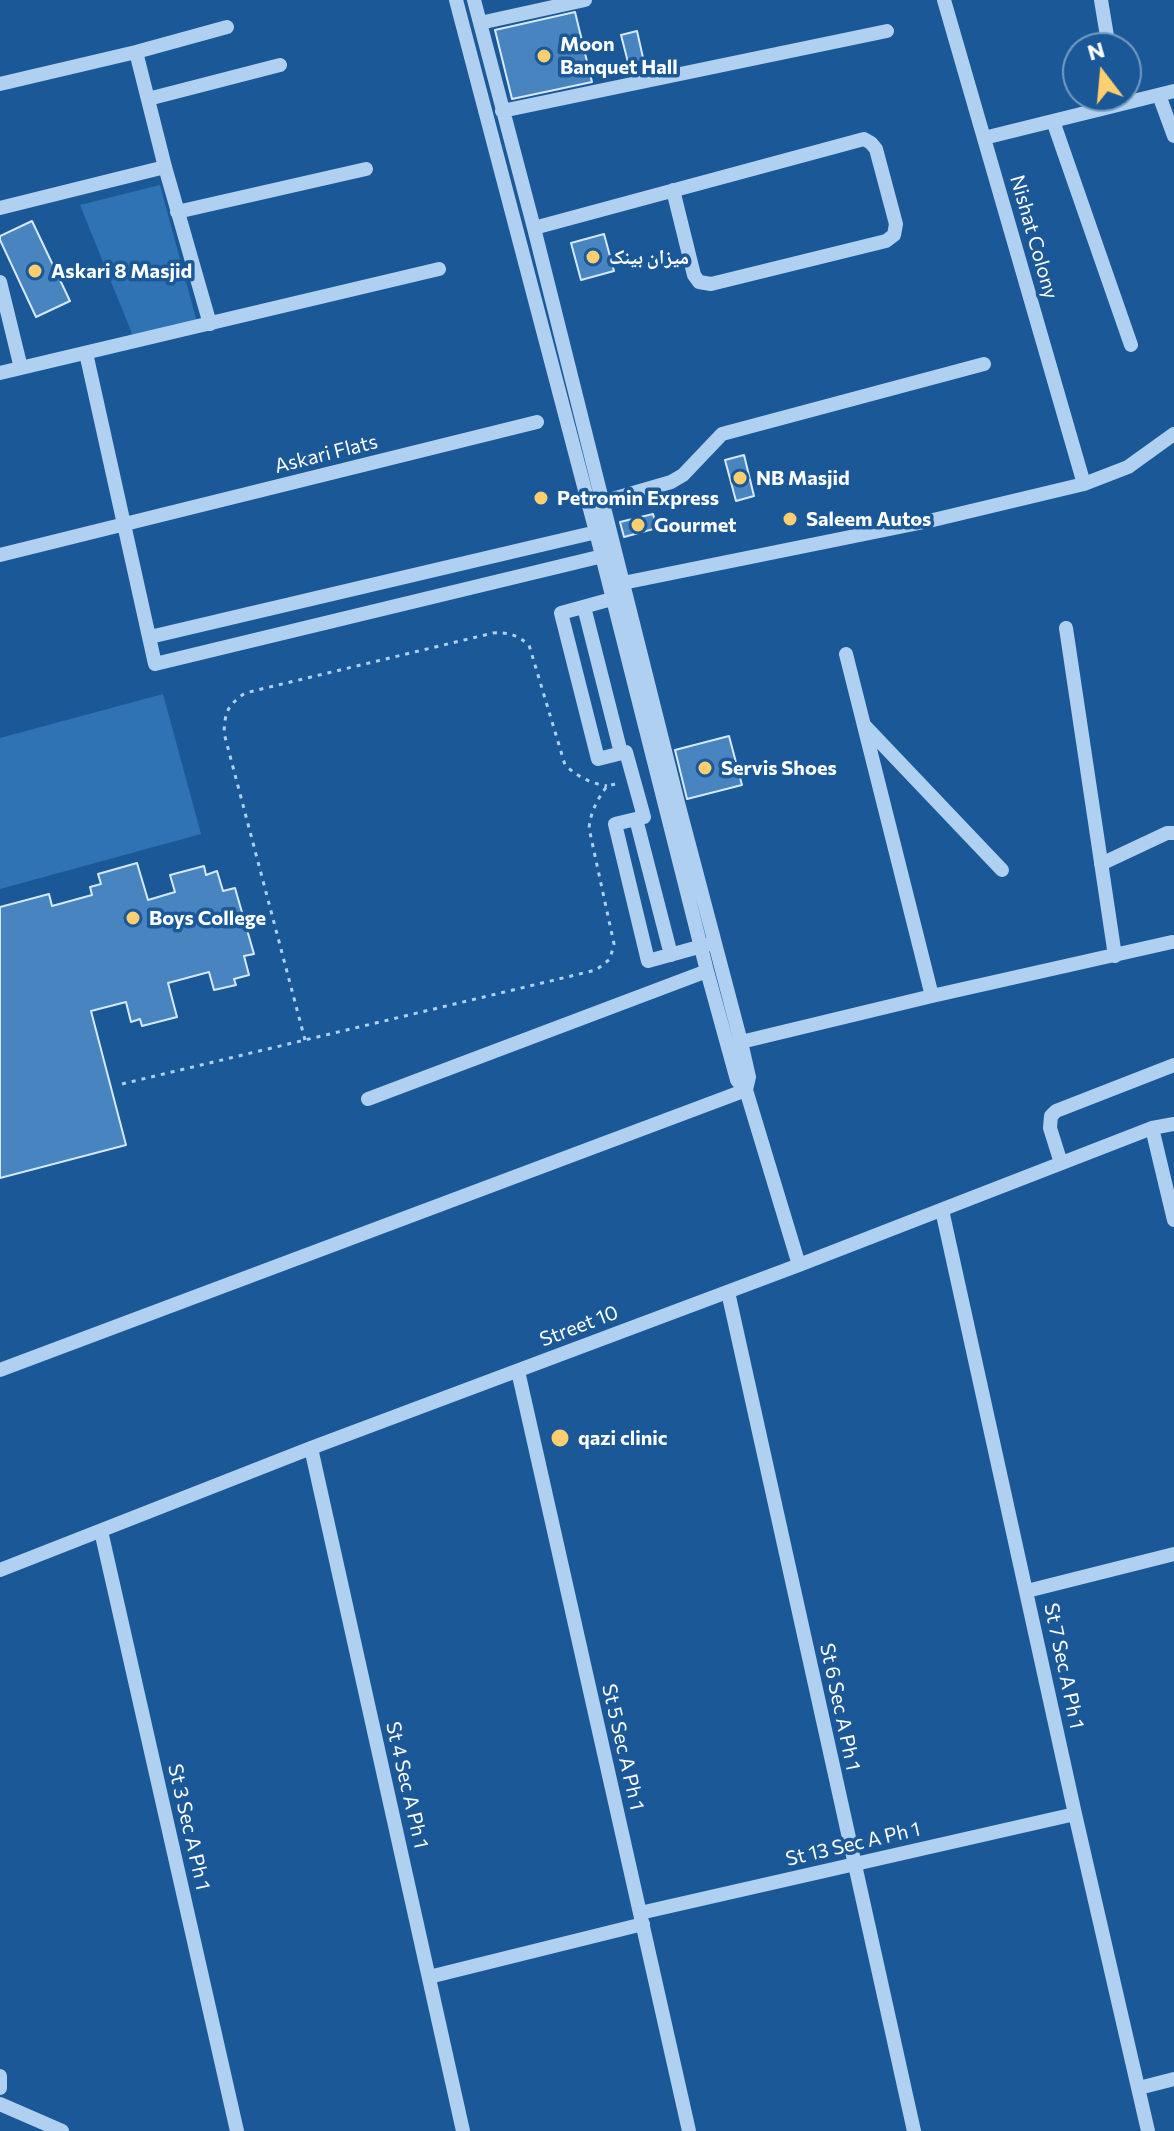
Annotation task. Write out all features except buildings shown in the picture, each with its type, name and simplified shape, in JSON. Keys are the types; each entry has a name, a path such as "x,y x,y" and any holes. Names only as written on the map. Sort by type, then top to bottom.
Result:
{"street":[{"path":"456,0 602,530 614,589 707,944 741,1042 749,1077 746,1090"},
{"path":"474,0 602,502 602,530"},
{"path":"480,23 585,0"},
{"name":"Nishat Colony","path":"944,0 1084,484"},
{"path":"1101,0 1106,32"},
{"path":"0,84 227,27"},
{"path":"502,111 887,31"},
{"path":"136,52 177,212 210,324"},
{"path":"148,99 280,65"},
{"path":"1142,97 1174,91"},
{"path":"1159,95 1174,136"},
{"path":"984,138 1080,112"},
{"path":"1053,121 1131,345"},
{"path":"534,228 673,190 864,139 876,149 896,224 894,235 886,241 711,284 699,282 694,275 673,190"},
{"path":"0,208 165,167"},
{"path":"177,212 366,169"},
{"path":"0,373 439,269"},
{"path":"0,282 21,368"},
{"path":"86,353 155,664 608,555"},
{"path":"602,502 671,482 683,475 722,434 984,364"},
{"name":"Askari Flats","path":"0,555 537,422"},
{"path":"707,944 648,961 615,824 644,817 626,752 598,759 561,613 584,607 614,589 1084,484 1128,467 1174,434"},
{"path":"150,637 602,530"},
{"path":"367,586 374,612"},
{"path":"584,607 621,753"},
{"path":"1066,628 1115,956"},
{"path":"846,654 932,996"},
{"path":"865,726 1002,870"},
{"path":"634,780 663,772"},
{"path":"636,819 671,955"},
{"path":"1101,864 1167,833 1174,833"},
{"path":"741,1042 1172,942"},
{"path":"707,944 707,971 737,1080 746,1090 799,1265"},
{"path":"368,1099 707,971"},
{"path":"1061,1163 1050,1128 1051,1116 1056,1111 1174,1065"},
{"path":"0,1370 746,1090"},
{"name":"Street 10","path":"0,1570 311,1448 799,1265 1152,1128 1174,1124"},
{"path":"1152,1128 1174,1220"},
{"name":"St 7 Sec A Ph 1","path":"942,1210 1148,2131"},
{"name":"St 6 Sec A Ph 1","path":"728,1292 914,2131"},
{"name":"St 5 Sec A Ph 1","path":"518,1371 689,2131"},
{"name":"St 4 Sec A Ph 1","path":"311,1448 463,2131"},
{"name":"St 3 Sec A Ph 1","path":"101,1531 237,2131"},
{"path":"1027,1591 1174,1554"},
{"name":"St 13 Sec A Ph 1","path":"429,1977 641,1918 854,1864 1075,1814"},
{"path":"0,2076 0,2088"},
{"path":"1139,2088 1174,2079"},
{"path":"0,2104 62,2131"}],"path":[{"path":"305,1040 224,733 225,714 234,701 245,693 507,632 529,645 565,765 591,783 607,786 634,780"},
{"path":"122,1084 596,970 610,959 614,944 589,828 590,815 607,786"}],"shaded area":[{"path":"160,185 198,326 135,341 80,205"},
{"path":"163,694 201,834 0,889 0,738"}],"place":[{"name":"Moon Banquet Hall","path":"544,56"},
{"name":"میزان بینک","path":"593,257"},
{"name":"Askari 8 Masjid","path":"35,271"},
{"name":"NB Masjid","path":"740,478"},
{"name":"Petromin Express","path":"541,498"},
{"name":"Saleem Autos","path":"790,519"},
{"name":"Gourmet","path":"638,525"},
{"name":"Servis Shoes","path":"705,768"},
{"name":"Boys College","path":"133,918"},
{"name":"qazi clinic","path":"560,1438"}]}
